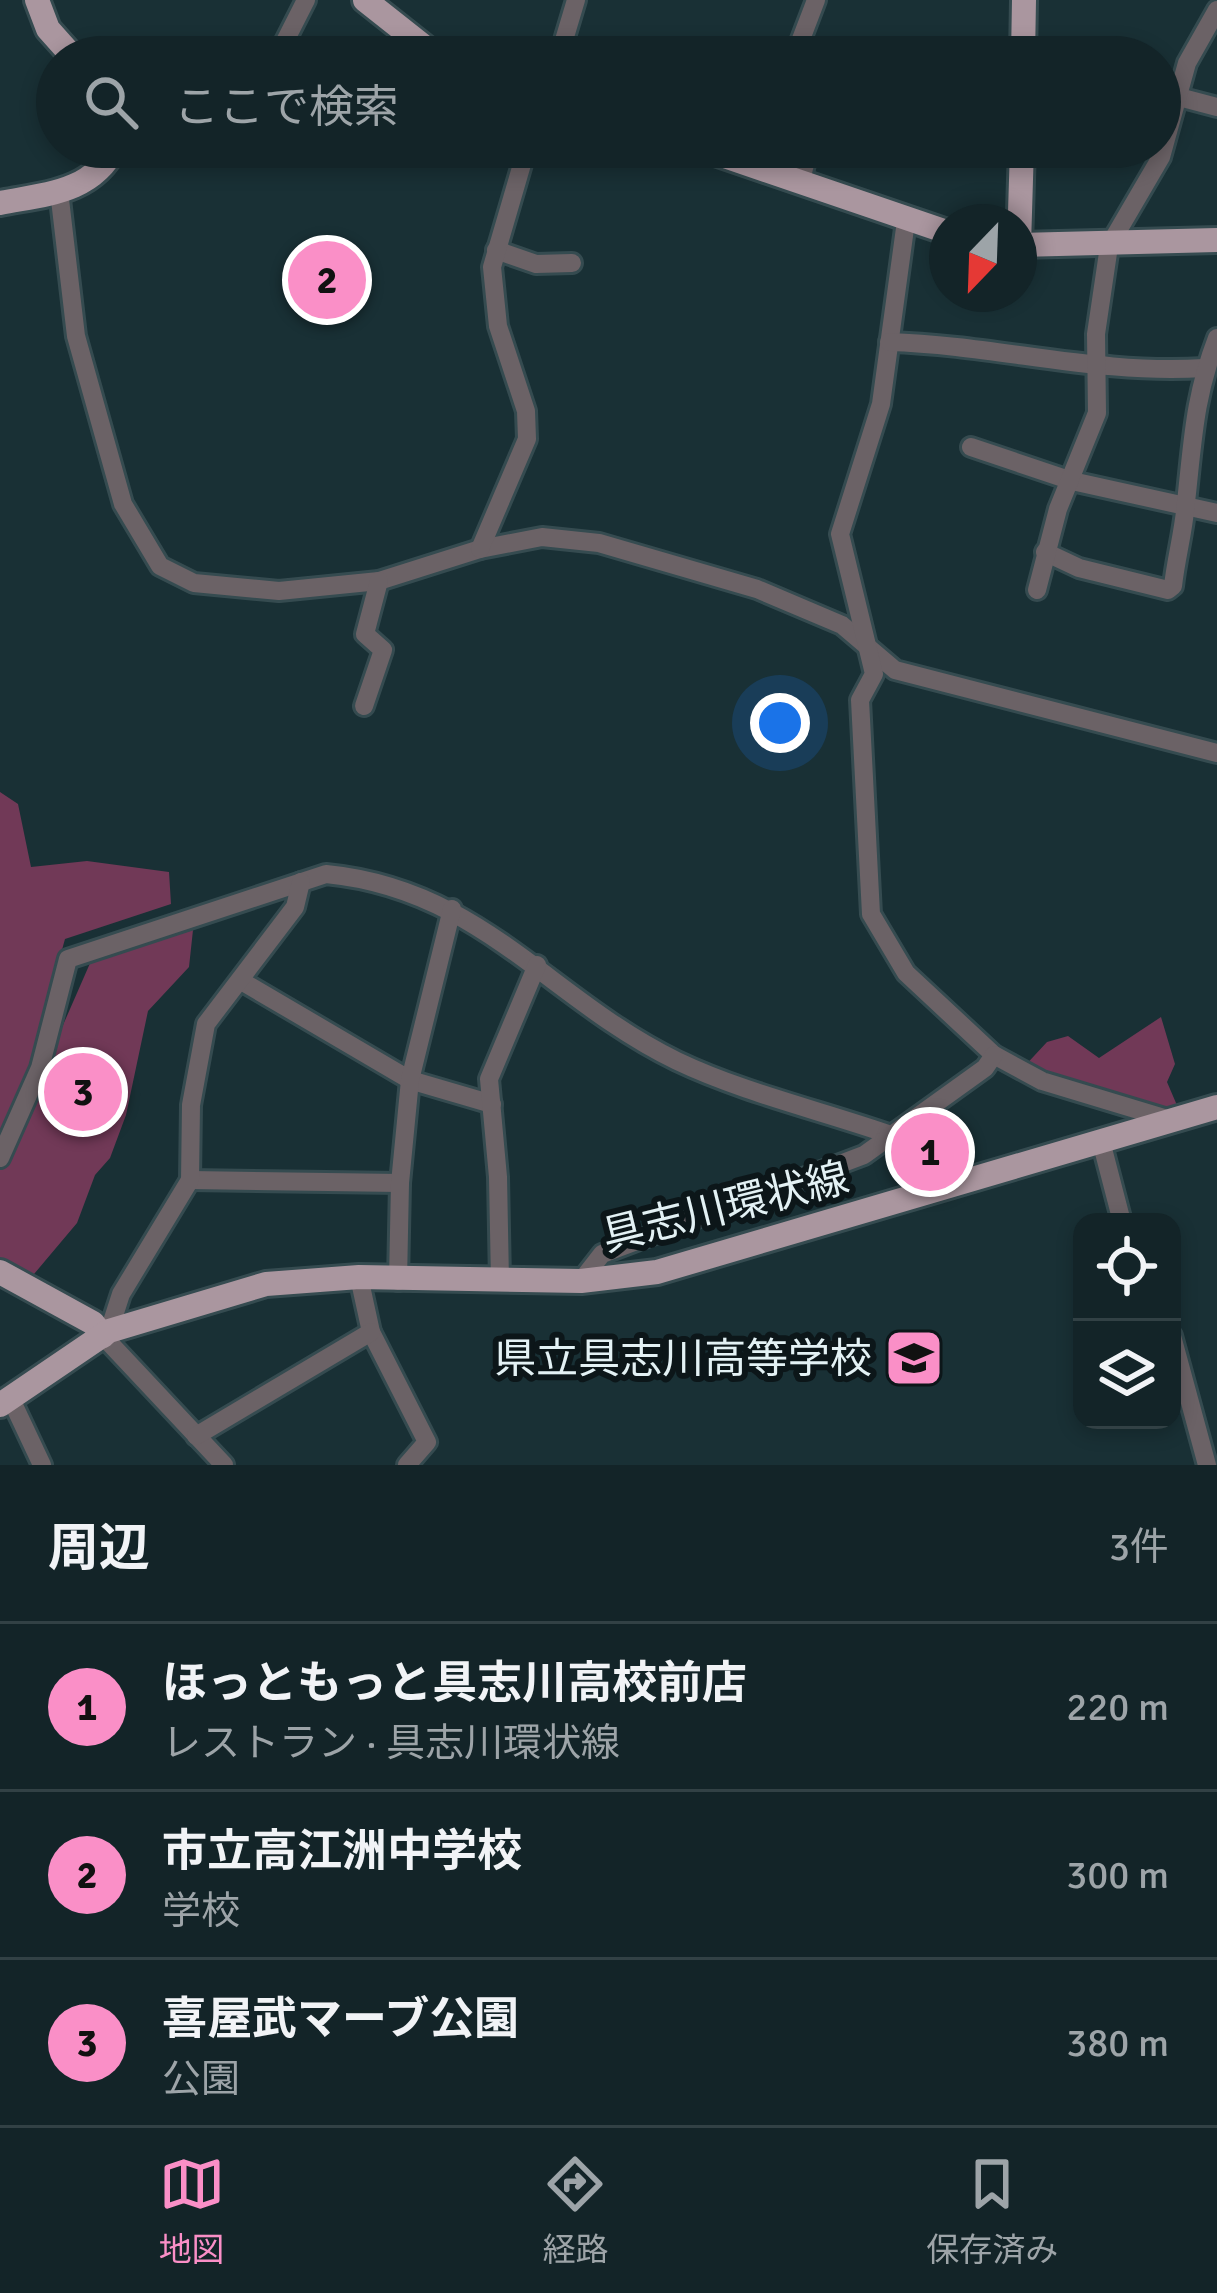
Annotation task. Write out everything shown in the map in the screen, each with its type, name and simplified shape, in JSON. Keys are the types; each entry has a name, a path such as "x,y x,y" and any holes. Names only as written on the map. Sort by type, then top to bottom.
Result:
{"main road":[{"path":"38,0 54,36"},
{"path":"365,0 410,36"},
{"path":"1023,36 1024,0"},
{"path":"0,203 78,187 102,168"},
{"path":"762,168 929,227"},
{"path":"1020,204 1021,168"},
{"path":"1037,245 1217,240"},
{"name":"具志川環状線","path":"5,1401 106,1333 266,1284 359,1277 581,1281 657,1272 1217,1106"},
{"path":"0,1272 106,1333"}],"street":[{"path":"288,36 306,0"},
{"path":"565,36 576,0"},
{"path":"798,36 816,0"},
{"path":"1181,73 1217,10"},
{"path":"1181,96 1217,107"},
{"path":"480,549 491,512 527,439 526,410 498,326 492,267 521,168"},
{"path":"801,181 804,168"},
{"path":"1037,590 1045,552 1096,412 1109,246 1155,168"},
{"path":"59,191 76,336 123,503 160,566 194,583 279,591 379,581 480,549 542,537 599,543 757,589 842,625 895,670 1217,753"},
{"path":"906,221 873,438 840,534 874,674 860,700 872,914 906,973 994,1055 1042,1081 1172,1120"},
{"path":"496,250 536,264 572,263"},
{"path":"1045,552 1078,568 1168,590 1186,502 1186,457 1204,368 1217,338"},
{"path":"889,342 947,344 1096,369 1204,368"},
{"path":"971,446 1072,481 1186,502 1217,513"},
{"path":"364,706 383,650 365,634 379,581"},
{"path":"0,1158 40,1068 68,958 326,874 362,878 452,909 537,965 589,1008 678,1061 894,1136"},
{"path":"224,1465 106,1333 121,1294 190,1180 191,1105 206,1024 243,982 295,907 301,882"},
{"path":"398,1281 400,1184 410,1080 452,909"},
{"path":"500,1281 489,1079 537,965"},
{"path":"243,982 410,1080 492,1104"},
{"path":"581,1281 602,1254 864,1155 994,1055"},
{"path":"1101,1141 1120,1213"},
{"path":"190,1180 400,1184"},
{"path":"359,1277 371,1332 427,1442 407,1465"},
{"path":"196,1436 371,1332"},
{"path":"1181,1368 1208,1465"},
{"path":"5,1401 42,1465"}],"shaded area":[{"path":"0,792 18,804 31,867 87,861 169,872 171,904 65,939 30,1064 0,1136"},
{"path":"193,930 189,967 148,1011 126,1115 77,1223 29,1280 0,1265 0,1169 91,961"},
{"path":"1161,1017 1175,1064 1167,1082 1182,1117 1021,1070 1047,1042 1068,1036 1099,1058"}],"place":[{"name":"市立高江洲中学校","path":"327,280"},
{"name":"喜屋武マーブ公園","path":"83,1092"},
{"name":"ほっともっと具志川高校前店","path":"930,1152"},
{"name":"県立具志川高等学校","path":"914,1358"}]}
